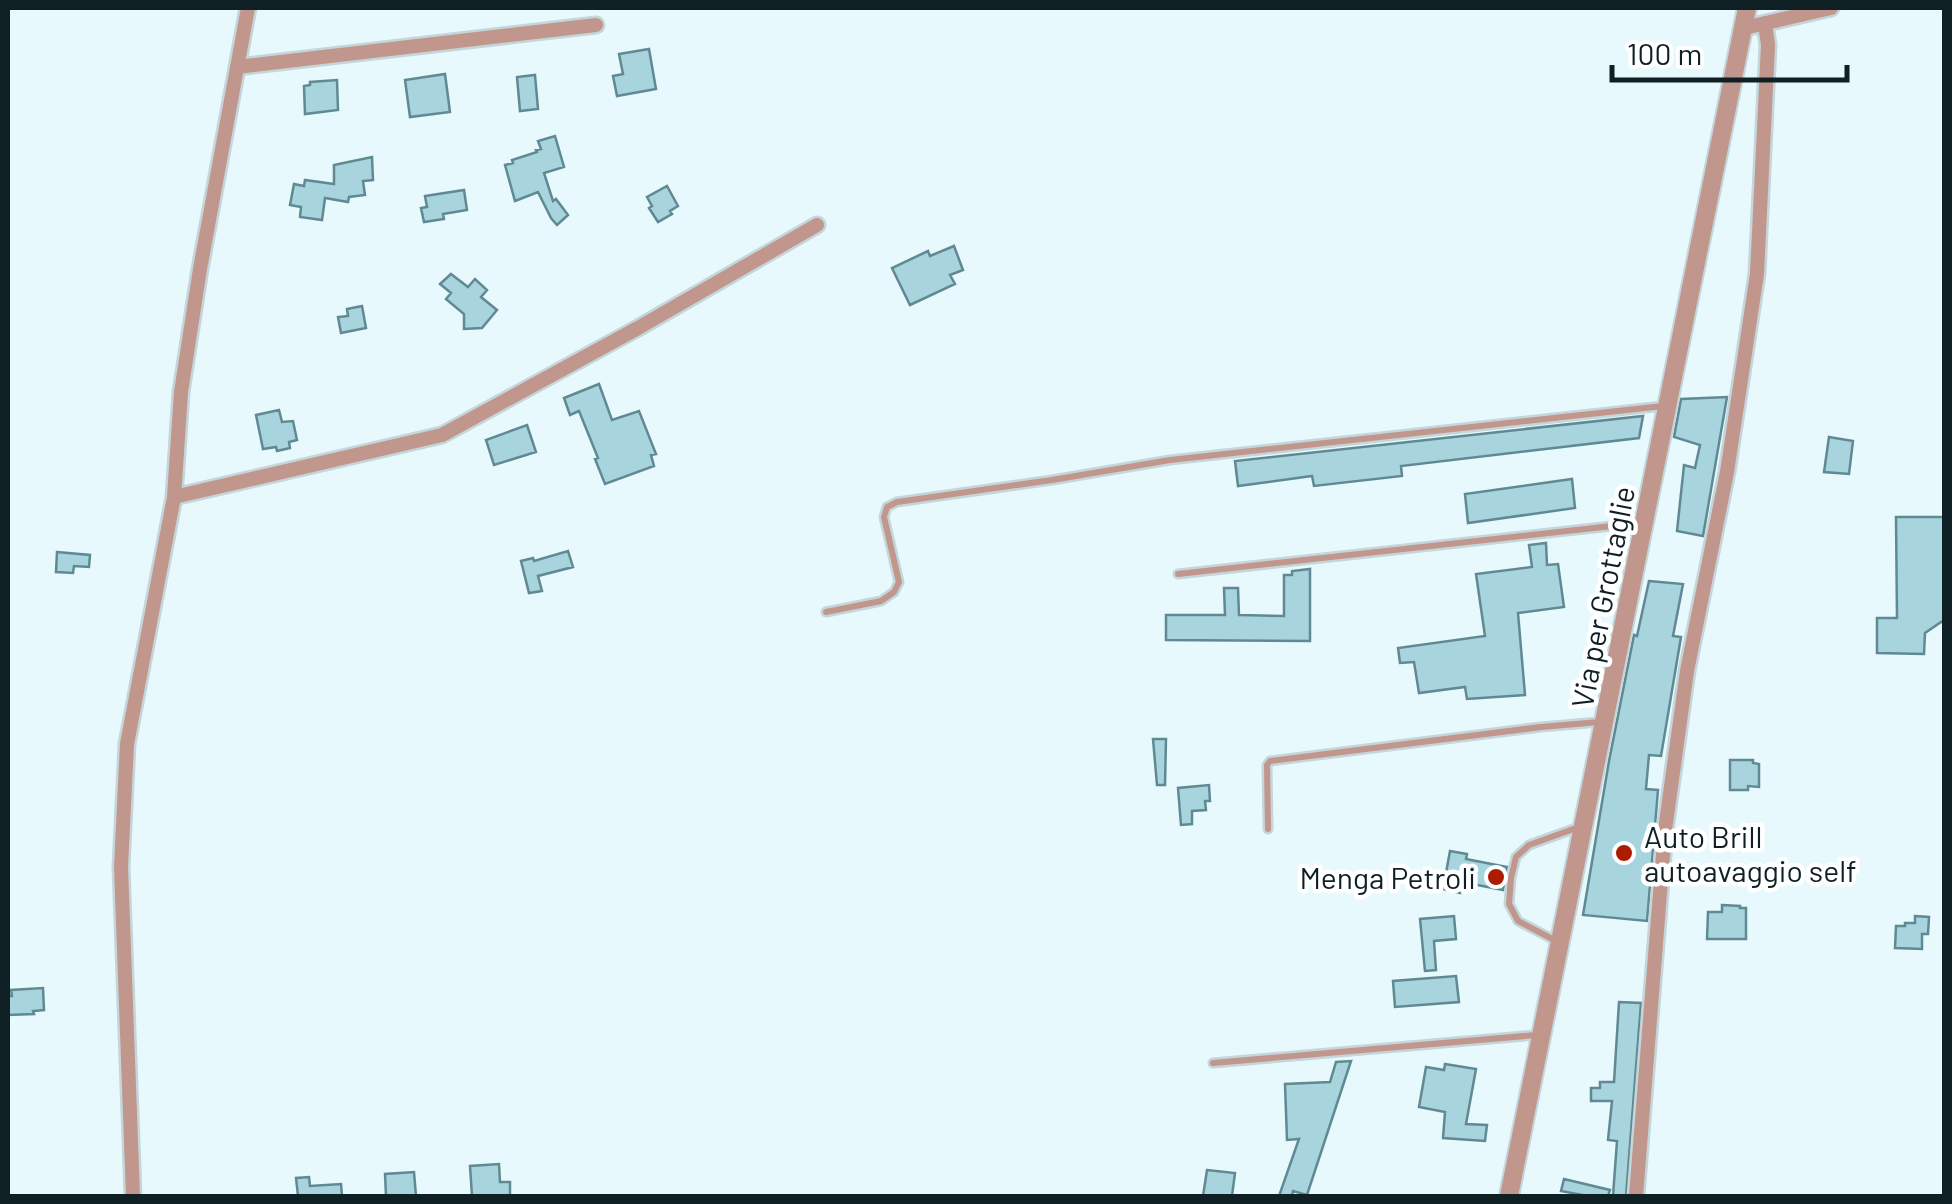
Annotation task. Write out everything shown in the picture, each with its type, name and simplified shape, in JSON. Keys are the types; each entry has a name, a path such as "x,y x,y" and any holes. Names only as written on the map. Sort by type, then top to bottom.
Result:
{"street":[{"path":"133,1196 121,867 127,744 174,497 181,392 248,8"},
{"name":"Via per Grottaglie","path":"1509,1196 1748,8"},
{"path":"1744,28 1831,8"},
{"path":"1636,1196 1664,830 1687,672 1726,472 1758,274 1768,45 1765,22"},
{"path":"237,66 596,25"},
{"path":"174,497 442,435 817,225"}],"lane":[{"path":"826,612 882,601 894,592 898,582 884,517 887,508 896,502 1170,460 1669,405"},
{"path":"1178,574 1646,522"},
{"path":"1268,830 1266,765 1270,761 1606,722"},
{"path":"1561,943 1518,921 1509,904 1511,878 1516,857 1529,845 1585,824"},
{"path":"1213,1063 1542,1034"}],"building":[{"path":"649,49 656,89 617,96 613,76 623,74 619,54"},
{"path":"445,74 450,112 410,117 405,80"},
{"path":"535,75 538,109 520,111 517,77"},
{"path":"337,80 338,110 305,114 304,86"},
{"path":"555,136 564,167 544,173 553,201 556,199 568,215 557,225 538,192 515,201 505,165 537,152 541,149 538,141"},
{"path":"372,157 373,180 363,181 365,195 349,197 348,202 325,198 322,220 300,217 301,207 290,205 294,184 304,186 305,180 334,184 334,165"},
{"path":"667,186 678,206 658,222 647,197"},
{"path":"464,190 467,210 424,222 421,208 427,207 425,196"},
{"path":"954,246 963,270 950,275 955,284 910,305 892,268 928,251 930,256"},
{"path":"451,274 468,287 475,279 487,290 481,297 497,310 482,328 464,329 464,314 446,299 451,293 440,284"},
{"path":"362,306 366,328 341,333 338,317 348,316 347,309"},
{"path":"599,384 612,420 639,411 656,454 651,455 654,466 605,484 579,411 570,415 564,398"},
{"path":"1727,397 1703,536 1677,531 1684,465 1695,468 1700,445 1674,437 1681,399"},
{"path":"279,410 282,422 293,421 297,440 289,442 290,448 263,449 256,415"},
{"path":"1643,416 1639,438 1401,466 1402,476 1314,486 1312,476 1238,486 1235,461"},
{"path":"527,425 536,452 494,465 486,440"},
{"path":"1829,437 1853,441 1849,474 1824,472"},
{"path":"1572,479 1575,508 1468,523 1465,494"},
{"path":"1896,517 1944,517 1944,620 1925,633 1924,654 1877,653 1877,618 1897,618"},
{"path":"1546,543 1547,565 1558,564 1564,607 1518,613 1525,695 1467,699 1465,687 1419,693 1414,662 1400,663 1398,648 1485,636 1476,574 1532,567 1529,545"},
{"path":"568,551 573,567 538,576 542,591 529,593 521,561"},
{"path":"57,552 90,555 89,567 74,566 73,573 56,572"},
{"path":"1310,569 1310,641 1166,640 1166,615 1225,615 1224,588 1238,588 1239,615 1284,616 1284,575"},
{"path":"1649,581 1683,584 1673,636 1681,637 1661,756 1649,755 1646,789 1658,790 1647,921 1583,915 1609,761"},
{"path":"1153,739 1166,739 1165,785 1157,785"},
{"path":"1730,760 1753,760 1759,764 1759,787 1730,790"},
{"path":"1209,785 1206,810 1192,811 1192,824 1181,825 1178,788"},
{"path":"1450,851 1467,854 1466,859 1507,867 1503,890 1462,882 1460,893 1443,889"},
{"path":"1722,905 1746,908 1746,939 1707,939 1708,912 1722,912"},
{"path":"1454,916 1456,939 1434,941 1436,970 1425,971 1420,919"},
{"path":"1915,916 1929,917 1928,934 1922,934 1922,949 1895,948 1896,926 1915,923"},
{"path":"1456,976 1459,1002 1395,1007 1393,981"},
{"path":"43,988 44,1010 8,1015 11,990"},
{"path":"1619,1002 1641,1003 1626,1196 1613,1196 1617,1141 1608,1140 1612,1101 1591,1101 1591,1088 1600,1088 1600,1082 1614,1082"},
{"path":"1351,1061 1307,1195 1293,1191 1292,1196 1279,1196 1299,1139 1287,1140 1285,1084 1330,1082 1336,1062"},
{"path":"1445,1064 1476,1069 1466,1124 1487,1125 1485,1141 1443,1138 1445,1112 1419,1107 1426,1067 1444,1070"},
{"path":"499,1164 500,1182 510,1182 510,1195 472,1196 470,1166"},
{"path":"1207,1170 1235,1173 1232,1196 1203,1196"},
{"path":"414,1172 416,1196 386,1196 385,1174"},
{"path":"309,1177 310,1186 341,1184 342,1196 298,1196 296,1178"},
{"path":"1564,1179 1610,1190 1608,1196 1561,1191"}],"place":[{"name":"Auto Brill autoavaggio self","path":"1624,853"},
{"name":"Menga Petroli","path":"1496,877"}]}
